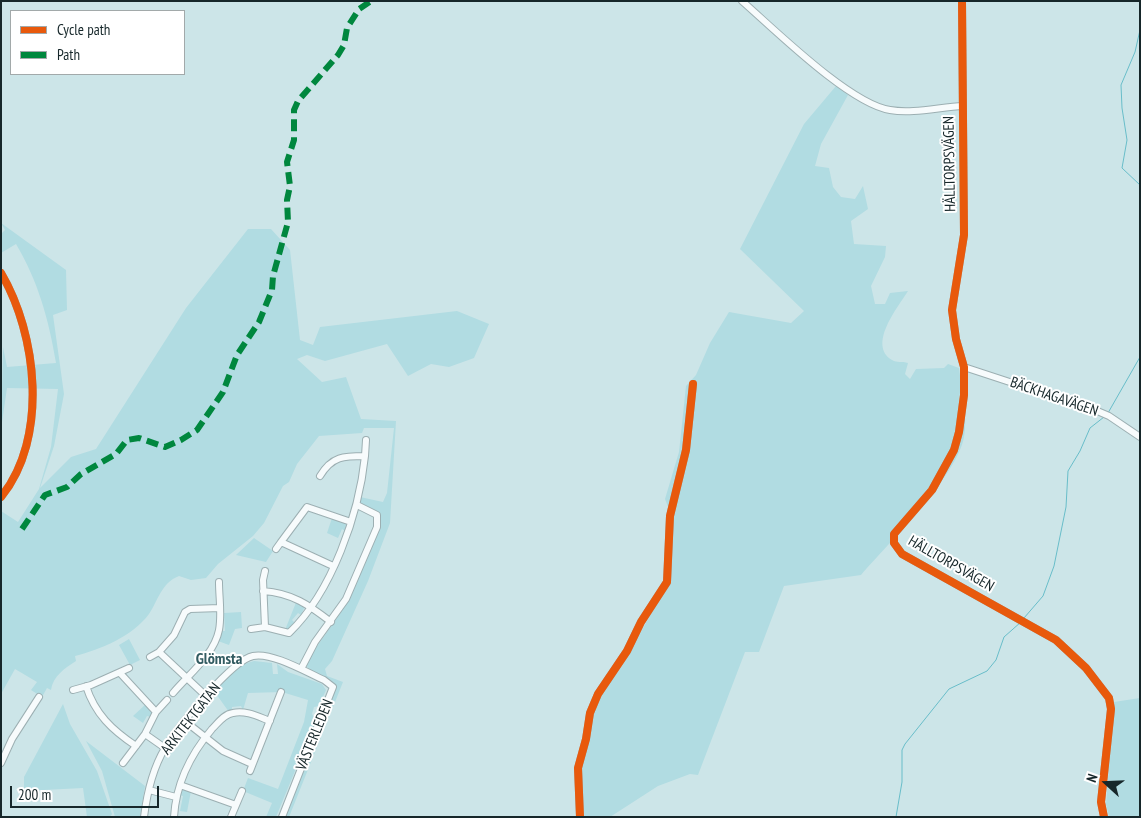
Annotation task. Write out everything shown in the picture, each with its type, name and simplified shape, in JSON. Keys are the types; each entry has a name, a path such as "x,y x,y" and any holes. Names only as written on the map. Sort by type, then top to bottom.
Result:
{"street":[{"path":"742,1 838,83 880,108 906,111 963,106"},
{"name":"HÄLLTORPSVÄGEN","path":"962,1 964,49 964,235 952,310 956,339 964,367 964,395 955,446 932,490 894,534 894,543 902,554 1044,632 1086,668 1109,698 1111,709 1105,745 1101,802 1104,817"},
{"path":"1,273 26,329 32,364 33,388 30,419 22,456 8,488 1,497"},
{"name":"BÄCKHAGAVÄGEN","path":"964,367 1094,410 1115,419 1140,437"},
{"path":"580,817 578,768 586,740 590,712 598,694 627,651 641,622 667,582 670,516 688,436 694,384"},
{"path":"250,629 265,627 289,633 322,589 357,505 366,440"},
{"path":"320,476 328,464 335,459 342,456 364,456"},
{"path":"301,669 315,642 350,593 378,522 375,513 357,505"},
{"path":"276,548 307,507 350,522"},
{"path":"281,542 333,566"},
{"path":"265,571 263,591 265,627"},
{"path":"173,693 207,655 216,641 219,629 219,582"},
{"path":"263,591 289,595 310,606 331,622"},
{"path":"150,657 159,652 174,635 185,612 220,608"},
{"path":"159,652 206,696"},
{"name":"ARKITEKTGATAN","path":"144,817 149,790 165,748 206,696 236,664 254,656 267,656 301,669"},
{"path":"73,690 129,668"},
{"name":"VÄSTERLEDEN","path":"282,817 333,687 330,683 301,669"},
{"path":"120,673 156,712"},
{"path":"86,686 94,706 105,722 136,746"},
{"path":"250,771 281,692"},
{"path":"1,764 12,739 39,697"},
{"path":"123,764 145,734 156,712 167,700"},
{"path":"174,817 176,797 189,761 204,738 219,721 231,713 248,713 270,721"},
{"path":"186,722 223,751 252,764"},
{"path":"145,734 165,748"},
{"path":"180,785 236,805"},
{"path":"149,790 176,797"},
{"path":"231,817 242,791"}],"shaded area":[{"path":"836,86 848,95 821,144 815,166 829,168 833,187 841,197 855,199 863,186 868,209 851,221 854,244 886,246 885,257 871,286 875,304 885,304 890,293 908,291 892,316 883,336 885,353 894,361 908,363 905,374 910,379 916,369 944,368 948,364 959,368 961,383 959,401 964,402 965,424 964,437 959,453 949,471 920,509 861,575 784,586 759,652 745,652 698,775 690,774 658,786 610,817 581,817 580,771 592,713 603,691 622,666 670,579 672,517 665,499 679,452 686,386 696,375 710,343 729,312 791,323 804,311 740,249 804,124"},
{"path":"1,223 66,270 67,310 53,315 64,394 54,446 40,488 71,457 96,449 186,308 248,229 271,229 290,250 300,340 313,345 320,327 457,311 489,324 474,358 449,367 431,364 408,376 387,344 325,361 307,355 297,359 322,382 346,377 361,419 396,421 390,523 368,581 332,661 325,669 327,676 343,682 289,817 284,817 337,686 330,680 313,672 306,665 346,605 380,521 359,501 360,497 383,502 387,493 394,428 364,428 362,433 319,436 297,464 289,482 283,486 264,523 253,536 218,564 206,578 191,580 179,576 173,579 164,588 149,614 142,622 125,636 95,650 75,656 76,661 60,673 54,681 51,690 47,688 42,697 31,690 37,682 15,669 1,694 1,511 18,522 39,489 51,447 58,389 7,388 1,429 3,347 7,367 56,363 42,301 24,258 16,244 1,253 1,234 5,230"},
{"path":"332,518 346,524 345,531 342,529 338,538 327,533"},
{"path":"254,538 273,551 266,562 236,555"},
{"path":"297,600 305,606 301,615 298,613 292,620 295,623 289,630 285,630"},
{"path":"241,612 242,628 235,629 229,645 218,641 221,631 225,631 224,613"},
{"path":"129,639 140,660 130,665 119,645"},
{"path":"254,661 272,663 273,674 278,674 277,664 288,672 322,684 326,690 319,706 314,707 312,714 316,720 276,817 266,817 272,803 243,791 248,778 278,789 304,722 308,700 282,692 248,693 243,710 241,706 232,707 232,711 229,712 214,691 237,666"},
{"path":"1140,698 1140,817 1109,817 1106,804 1114,702"},
{"path":"63,704 70,724 97,771 112,814 110,817 87,817 83,788 24,791 24,777"},
{"path":"146,704 152,714 151,717 147,716 143,723 133,716"},
{"path":"86,741 145,786 140,817 115,817 102,771"},
{"path":"183,789 191,791 187,812 180,811 183,796 179,795"}],"waterway":[{"path":"1140,30 1135,52 1121,85 1122,108 1127,140 1122,168 1140,185"},
{"path":"1108,413 1140,357"},
{"path":"1024,618 1043,596 1054,566 1066,507 1068,471 1080,451 1090,428 1104,417"},
{"path":"896,817 902,782 902,750 905,744 949,689 987,671 996,660 1004,637 1021,622"}],"marked path":[{"path":"22,529 45,495 67,487 81,474 116,454 127,440 139,438 165,447 197,430 223,392 237,355 259,322 272,290 273,276 288,222 287,200 290,186 287,162 294,140 294,110 298,101 338,55 344,45 347,28 359,9 371,1"}],"cycle path":[{"path":"962,1 964,235 952,310 956,339 964,367 964,395 959,432 954,450 932,490 894,534 894,543 902,554 1056,640 1086,668 1109,698 1111,709 1101,802 1104,817"},
{"path":"1,273 23,325 33,386 32,416 26,446 16,473 1,497"},
{"path":"580,817 578,768 586,739 590,713 598,694 627,651 641,622 667,582 670,516 686,450 693,384"}],"district":[{"name":"Glömsta","path":"219,659"}]}
